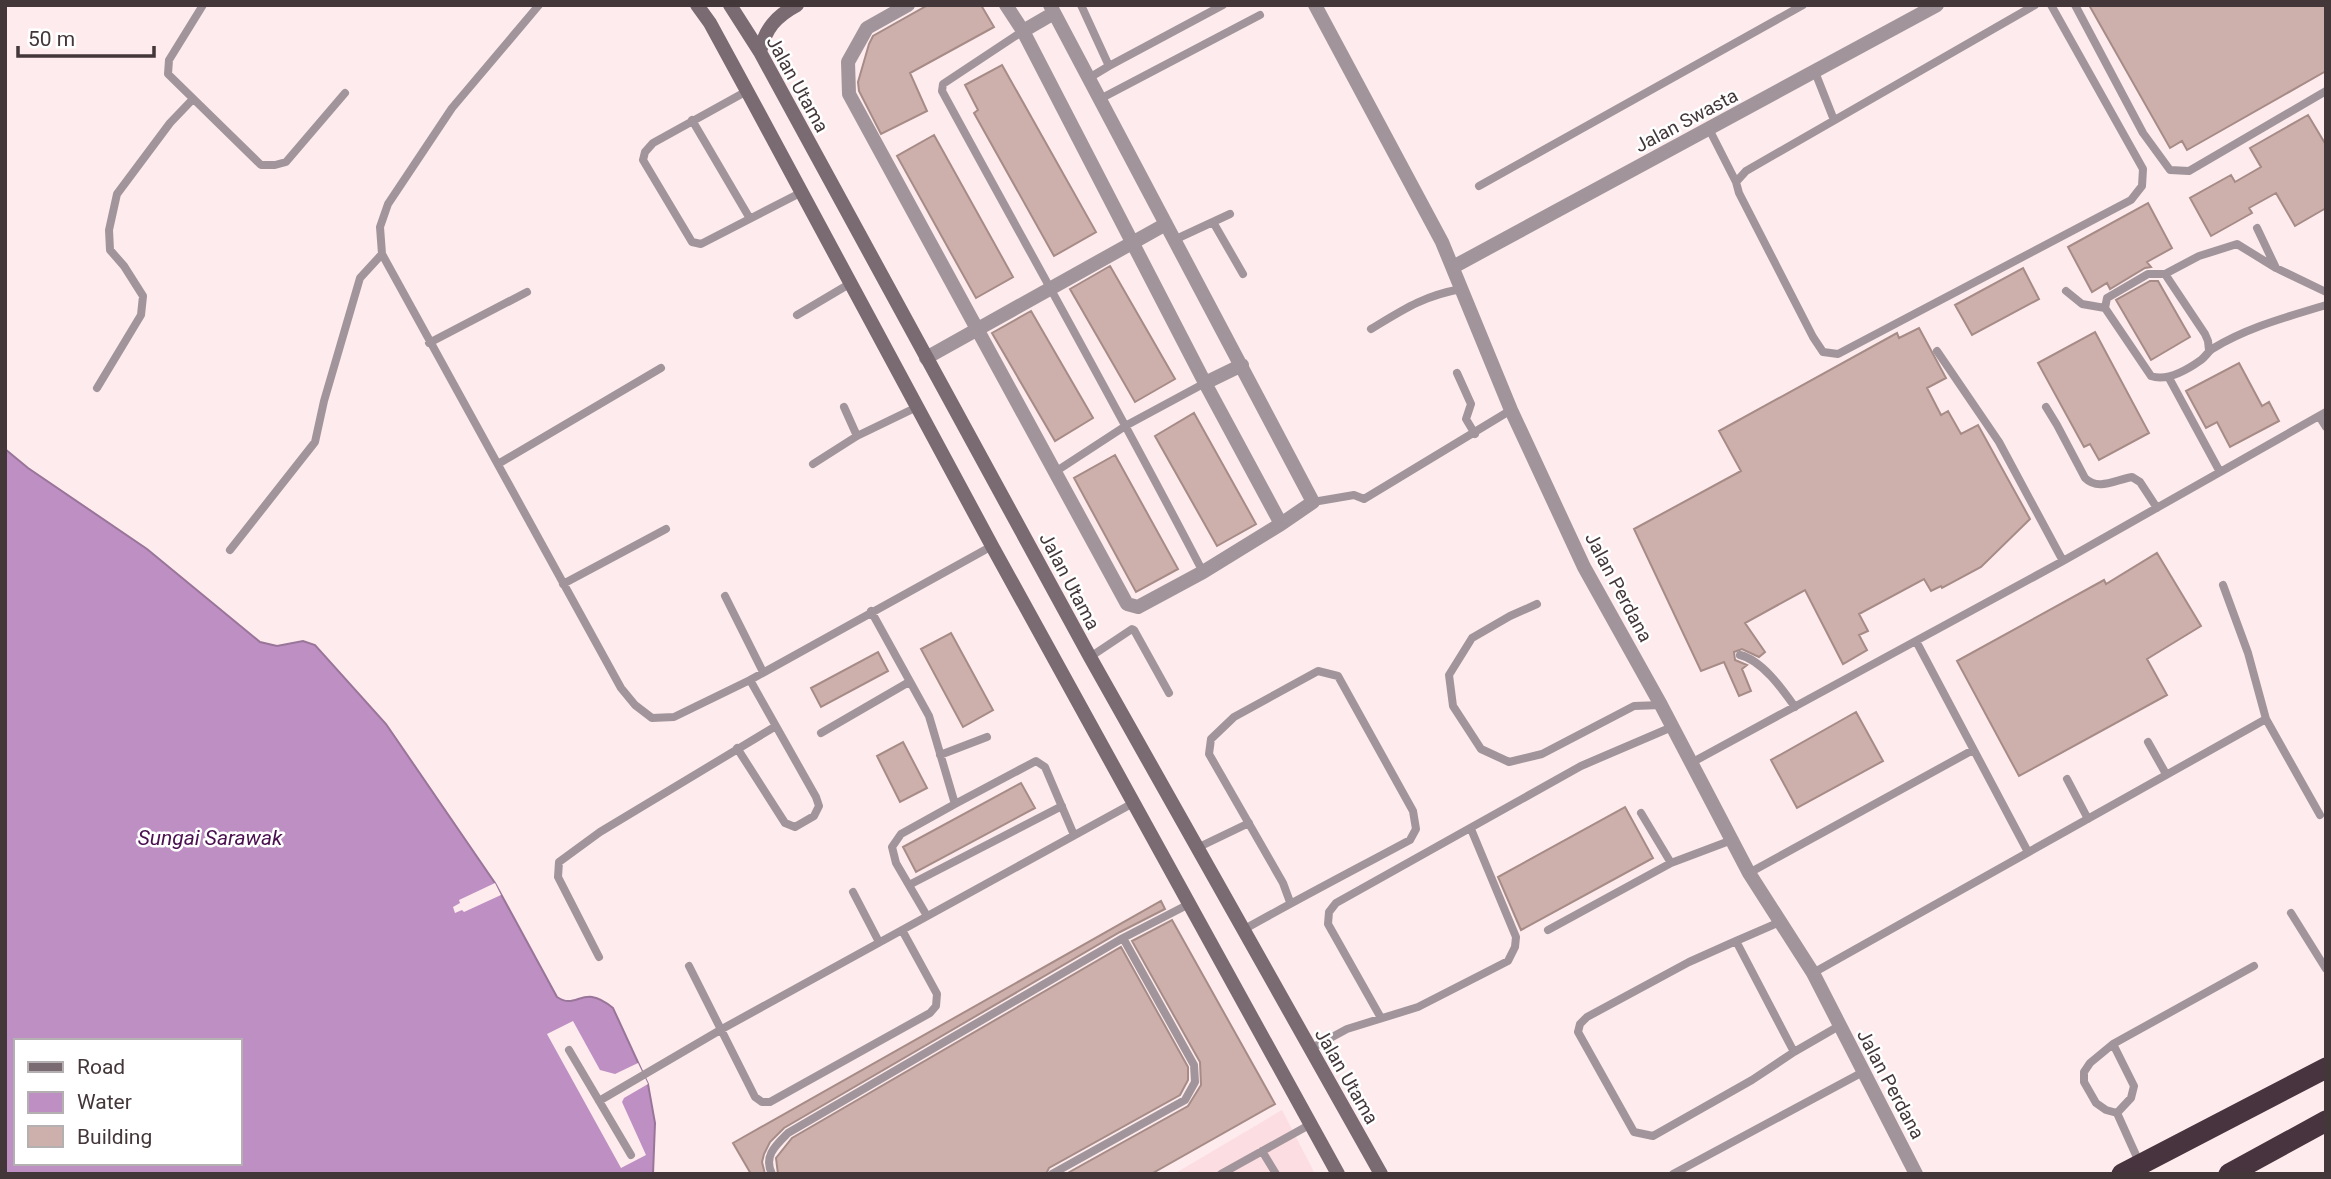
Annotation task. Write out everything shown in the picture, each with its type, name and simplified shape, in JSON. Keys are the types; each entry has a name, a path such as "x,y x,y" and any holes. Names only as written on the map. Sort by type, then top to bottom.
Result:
{"highway":[{"path":"2131,1169 2326,1068"},
{"path":"2235,1172 2326,1121"}],"main road":[{"path":"697,5 710,23 992,547 1338,1174"},
{"name":"Jalan Utama","path":"730,5 760,52 1090,657 1381,1174"},
{"path":"760,52 763,38 774,21 797,5"}],"street":[{"path":"908,5 867,28 848,62 849,94 1127,604 1138,607 1203,572 1313,502 1052,9 1023,31"},
{"path":"1006,5 1023,31 1281,524"},
{"name":"Jalan Perdana","path":"1315,5 1453,267 1511,411 1584,567 1661,705 1749,873 1813,973 1916,1174"},
{"name":"Jalan Swasta","path":"1453,267 1937,5"},
{"path":"926,358 1166,224"},
{"path":"1205,383 1242,365"}],"lane":[{"path":"203,5 169,60 168,74 261,165 286,162 345,93"},
{"path":"539,5 452,107 388,204 380,227 382,254 621,688 635,705 652,718 674,717 750,680 992,547"},
{"path":"1081,5 1109,66"},
{"path":"1089,78 1223,5"},
{"path":"1479,186 1803,5"},
{"path":"1736,182 1746,171 2035,5"},
{"path":"1709,129 1813,337 1823,352 1838,354 2131,201 2142,186 2143,169 2051,5"},
{"path":"2075,5 2143,133 2170,170 2189,171 2326,91"},
{"path":"1100,99 1260,15"},
{"path":"1023,31 943,84 942,91 1127,425 1203,572"},
{"path":"1815,72 1834,120"},
{"path":"747,91 653,143 645,152 643,160 692,242 701,244 802,192"},
{"path":"97,388 141,315 143,296 110,250 109,230 117,194 170,123 192,100"},
{"path":"692,120 749,217"},
{"path":"1174,240 1230,214"},
{"path":"1213,222 1243,274"},
{"path":"2257,228 2276,268"},
{"path":"2326,292 2276,268 2237,244 2199,256 2165,274 2148,274 2107,298 2105,308 2151,376 2160,379 2169,378 2202,359 2209,350 2256,327 2326,305"},
{"path":"230,550 315,442 324,401 360,278 382,254"},
{"path":"2165,274 2204,334 2209,350"},
{"path":"797,315 851,283"},
{"path":"1371,329 1417,301 1437,293 1461,289"},
{"path":"2066,291 2082,304 2105,308"},
{"path":"429,343 527,292"},
{"path":"1937,351 1999,442 2063,561"},
{"path":"498,464 661,368"},
{"path":"1457,373 1471,404 1466,419 1475,434"},
{"path":"2169,378 2220,472"},
{"path":"1055,472 1127,425 1205,383"},
{"path":"844,407 857,436"},
{"path":"813,464 857,436 917,407"},
{"path":"2046,407 2085,478 2091,484 2098,486 2132,477 2140,482 2157,508"},
{"path":"1313,502 1354,495 1364,499 1511,411"},
{"path":"1691,763 2063,561 2323,414 2326,427"},
{"path":"563,584 666,529"},
{"path":"2223,585 2249,653 2266,719 2320,815"},
{"path":"725,596 763,672"},
{"path":"1537,604 1472,638 1448,675 1452,706 1481,749 1509,762 1542,754 1634,706 1661,705"},
{"path":"872,611 929,716 955,804"},
{"path":"1090,657 1129,629 1134,630 1169,693"},
{"path":"1916,641 2028,852"},
{"path":"1740,655 1747,656 1776,681 1795,707"},
{"path":"1242,930 1410,839 1416,828 1413,811 1338,676 1318,671 1234,717 1211,739 1209,754 1283,883 1290,902"},
{"path":"737,748 785,823 796,827 814,816 819,806 816,797 750,680"},
{"path":"821,733 909,681"},
{"path":"1813,973 2266,719"},
{"path":"599,957 558,877 559,862 600,832 776,726"},
{"path":"1381,1018 1328,923 1329,912 1336,903 1581,766 1672,727"},
{"path":"940,755 987,737"},
{"path":"2148,742 2166,774"},
{"path":"1749,873 1973,750"},
{"path":"927,916 896,863 892,846 901,834 955,804 1036,761 1045,767 1074,835"},
{"path":"2067,779 2088,818"},
{"path":"599,1101 722,1029 1135,803"},
{"path":"909,885 1062,806"},
{"path":"1641,813 1671,863"},
{"path":"1197,849 1249,823"},
{"path":"1310,1048 1347,1030 1418,1007 1508,961 1517,937 1471,829"},
{"path":"1548,930 1671,863 1732,840"},
{"path":"853,892 879,942"},
{"path":"772,1174 768,1166 771,1149 788,1133 1124,938 1191,904"},
{"path":"2291,913 2326,969"},
{"path":"1780,922 1689,962 1587,1017 1580,1024 1578,1032 1634,1132 1653,1136 1752,1080 1839,1026"},
{"path":"689,966 755,1097 762,1102 769,1102 930,1013 936,1006 937,994 902,930"},
{"path":"1052,1174 1185,1100 1195,1083 1194,1065 1124,938"},
{"path":"1736,941 1794,1052"},
{"path":"2117,1113 2096,1103 2084,1082 2084,1072 2090,1063 2113,1044 2253,966"},
{"path":"2113,1044 2134,1086 2131,1098 2117,1113"},
{"path":"569,1050 631,1155"},
{"path":"1673,1174 1863,1072"},
{"path":"2117,1113 2131,1169"},
{"path":"1221,1174 1311,1124"},
{"path":"1262,1152 1276,1174"}],"shaded area":[{"path":"1282,1110 1315,1174 1174,1174"}],"water":[{"name":"Sungai Sarawak","path":"5,449 28,468 147,549 260,642 277,646 303,641 315,645 386,724 495,883 557,997 570,1001 594,997 613,1008 648,1084 655,1123 653,1174 5,1174"}],"pier":[{"path":"495,883 501,895 464,912 462,910 455,913 453,907 460,903 459,900"},
{"path":"573,1021 600,1070 615,1074 638,1063 648,1084 624,1098 622,1102 646,1155 621,1168 547,1034"}],"building":[{"path":"928,5 981,5 994,27 910,73 927,111 881,134 859,91 858,82 869,44 873,36"},
{"path":"2089,5 2326,5 2326,71 2187,150 2182,141 2170,148"},
{"path":"1002,65 1096,232 1054,256 974,113 978,110 965,85"},
{"path":"2308,115 2326,145 2326,208 2295,226 2276,193 2249,208 2252,213 2211,236 2190,198 2231,175 2235,182 2261,167 2250,148"},
{"path":"934,135 1013,277 976,298 897,156"},
{"path":"2148,203 2172,248 2147,262 2151,267 2110,289 2107,283 2092,292 2068,247"},
{"path":"1110,266 1175,379 1135,402 1070,289"},
{"path":"2023,268 2039,299 1972,335 1955,305"},
{"path":"2150,281 2158,281 2190,337 2151,360 2116,300"},
{"path":"1031,311 1093,418 1055,441 992,333"},
{"path":"1919,328 1946,378 1927,388 1941,415 1948,411 1961,434 1978,425 2030,519 1981,567 1931,591 1924,579 1859,614 1868,631 1859,635 1867,650 1843,664 1805,590 1745,623 1765,652 1759,657 1742,649 1734,652 1735,660 1747,665 1742,669 1751,691 1739,696 1724,662 1701,671 1634,529 1741,471 1719,431 1897,333 1899,338"},
{"path":"2095,332 2149,433 2099,460 2090,444 2084,447 2038,363"},
{"path":"2239,363 2262,406 2269,402 2279,421 2230,447 2217,422 2206,428 2186,391"},
{"path":"1194,413 1256,524 1217,546 1155,436"},
{"path":"1115,455 1178,569 1136,592 1074,478"},
{"path":"2157,553 2201,626 2147,659 2167,695 2019,776 1957,661 2104,580 2106,584"},
{"path":"951,633 993,710 963,727 921,649"},
{"path":"878,652 888,671 821,707 811,688"},
{"path":"1856,712 1883,761 1797,808 1771,760"},
{"path":"903,742 927,788 900,802 877,756"},
{"path":"1021,783 1035,808 916,872 903,847"},
{"path":"1625,807 1653,858 1521,930 1498,877"},
{"path":"1161,901 1165,909 1120,932 784,1128 770,1142 764,1154 762,1162 765,1174 751,1174 733,1143"},
{"path":"1172,920 1275,1104 1151,1174 1066,1174 1188,1106 1201,1085 1200,1062 1132,941"},
{"path":"1121,947 1188,1067 1188,1080 1180,1095 1049,1168 1046,1174 778,1174 776,1158 792,1138"}]}
